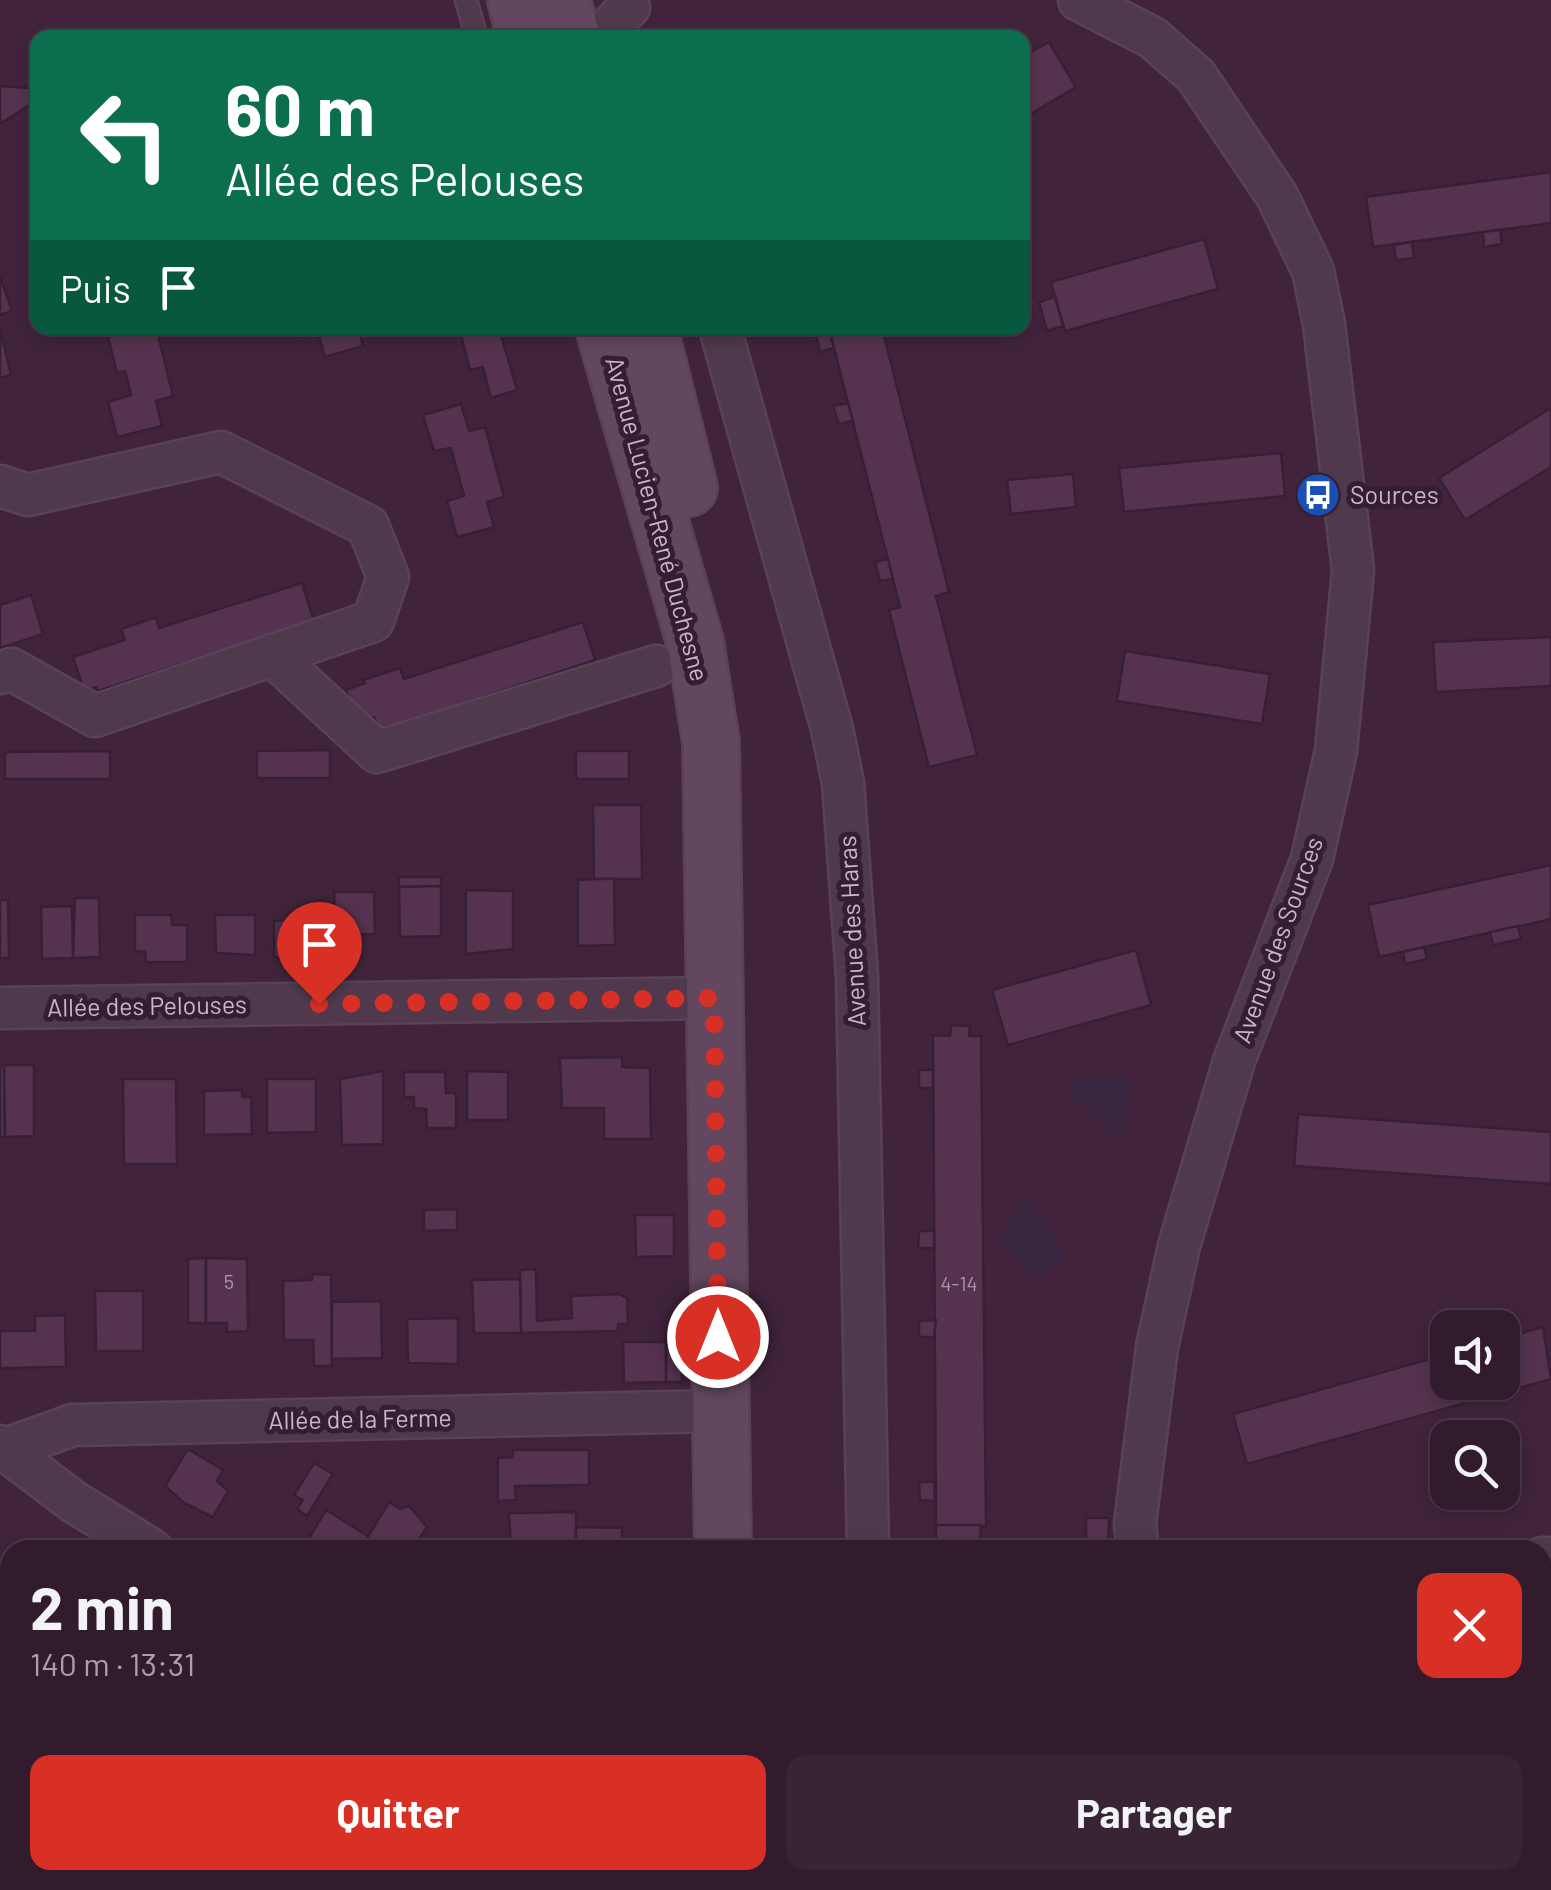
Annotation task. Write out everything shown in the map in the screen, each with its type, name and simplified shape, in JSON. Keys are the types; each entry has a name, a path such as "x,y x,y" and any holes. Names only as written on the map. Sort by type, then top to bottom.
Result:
{"main road":[{"path":"516,0 524,30"},
{"path":"562,0 570,30"},
{"name":"Avenue Lucien-René Duchesne","path":"606,335 672,556 704,692 714,784 718,1412 723,1540"},
{"name":"Avenue Lucien-René Duchesne","path":"651,335 739,709 746,830 748,1317 757,1540"}],"street":[{"name":"Avenue des Sources","path":"1079,0 1153,38 1196,76 1277,196 1292,226 1313,270 1324,324 1353,570 1336,752 1312,859 1234,1061 1176,1263 1158,1347 1135,1524 1137,1540"},
{"path":"611,30 631,15"},
{"name":"Avenue des Haras","path":"722,335 832,730 842,783 857,976 868,1540"},
{"path":"0,486 28,495 221,452 368,526 388,576 372,621 94,716 11,670 0,673"},
{"path":"272,656 377,752 656,666"},
{"name":"Allée des Pelouses","path":"0,1008 714,998"},
{"name":"Allée de la Ferme","path":"3,1448 74,1425 718,1412"},
{"path":"3,1448 74,1502 136,1540"}],"lane":[{"path":"466,0 474,30"}],"shaded area":[{"path":"1073,1077 1130,1080 1120,1142 1069,1093"},
{"path":"1027,1196 1066,1257 1034,1279 999,1239"}],"building":[{"path":"1049,42 1076,87 1030,114 1030,53"},
{"path":"0,86 29,88 30,105 0,124"},
{"path":"1551,172 1551,223 1373,247 1366,197"},
{"path":"1500,230 1502,244 1484,247 1483,232"},
{"path":"1204,239 1218,289 1065,331 1051,282"},
{"path":"1412,242 1414,258 1396,260 1394,245"},
{"path":"0,276 12,311 0,315"},
{"path":"1055,297 1063,326 1047,331 1039,302"},
{"path":"0,328 11,375 0,378"},
{"path":"158,335 173,396 156,401 162,426 117,437 108,402 131,395 125,371 117,373 108,337"},
{"path":"319,335 360,335 363,346 325,357"},
{"path":"461,335 501,335 517,390 491,398 483,367 470,370"},
{"path":"816,335 830,335 834,348 820,352"},
{"path":"831,335 884,335 949,592 936,596 977,755 929,767 889,610 900,607"},
{"path":"848,403 853,421 839,424 833,406"},
{"path":"461,404 469,431 485,427 504,497 487,502 494,527 457,537 447,501 464,496 451,448 434,451 423,415"},
{"path":"1551,408 1551,467 1465,520 1439,478"},
{"path":"1281,453 1285,496 1124,512 1119,468"},
{"path":"1073,474 1076,507 1011,514 1007,480"},
{"path":"888,559 893,579 880,581 875,562"},
{"path":"302,583 314,621 98,691 96,687 84,691 73,657 125,640 121,629 156,617 159,628"},
{"path":"31,595 43,634 0,648 0,605"},
{"path":"583,622 595,660 380,731 374,717 357,723 346,690 365,683 363,680 400,668 404,679"},
{"path":"1551,637 1551,686 1436,692 1433,642"},
{"path":"1125,651 1270,674 1262,724 1117,701"},
{"path":"330,750 330,778 257,778 257,751"},
{"path":"110,751 110,779 5,779 5,752"},
{"path":"576,751 629,751 629,779 576,779"},
{"path":"593,805 641,805 642,879 594,879"},
{"path":"1551,865 1551,919 1379,957 1368,905"},
{"path":"399,877 441,877 441,886 399,887"},
{"path":"614,879 615,945 578,946 578,880"},
{"path":"441,886 441,936 400,937 399,887"},
{"path":"466,890 513,891 513,949 466,954"},
{"path":"334,892 374,892 375,934 336,935"},
{"path":"75,898 99,898 100,957 73,958"},
{"path":"0,900 8,900 9,958 0,958"},
{"path":"72,906 73,958 42,959 41,907"},
{"path":"135,915 171,915 172,925 187,925 187,962 146,962 145,952 135,951"},
{"path":"215,915 255,915 255,955 216,953"},
{"path":"314,920 314,956 294,957 290,961 274,957 274,921"},
{"path":"1518,926 1521,939 1493,945 1490,932"},
{"path":"1424,947 1427,959 1405,964 1403,952"},
{"path":"1136,950 1151,1005 1008,1045 992,990"},
{"path":"951,1025 970,1026 969,1036 981,1036 986,1526 936,1525 933,1035 950,1036"},
{"path":"622,1057 622,1067 650,1068 651,1139 604,1139 604,1108 562,1108 560,1058"},
{"path":"0,1065 4,1065 5,1137 0,1137"},
{"path":"4,1065 34,1065 34,1136 5,1137"},
{"path":"919,1070 933,1070 933,1088 919,1088"},
{"path":"383,1071 383,1144 342,1145 340,1079"},
{"path":"467,1071 508,1072 508,1120 467,1120"},
{"path":"404,1072 445,1072 446,1093 456,1093 456,1128 427,1128 426,1109 414,1108 414,1097 404,1097"},
{"path":"123,1079 176,1079 177,1164 124,1164"},
{"path":"267,1079 316,1079 316,1132 267,1133"},
{"path":"242,1090 242,1097 251,1097 252,1134 204,1135 204,1091"},
{"path":"1298,1114 1551,1132 1551,1184 1294,1166"},
{"path":"457,1209 457,1230 424,1231 424,1210"},
{"path":"635,1215 674,1215 674,1256 636,1257"},
{"path":"919,1231 934,1231 934,1248 918,1248"},
{"path":"206,1258 206,1323 188,1323 188,1259"},
{"path":"206,1258 247,1259 248,1331 227,1332 227,1323 206,1323"},
{"path":"536,1269 537,1321 572,1318 571,1296 619,1294 627,1298 628,1324 618,1324 618,1331 521,1333 520,1270"},
{"path":"313,1274 331,1275 332,1366 314,1366 313,1340 284,1340 283,1281 312,1280"},
{"path":"520,1279 521,1333 474,1333 472,1280"},
{"path":"95,1291 143,1291 143,1351 96,1351"},
{"path":"381,1301 382,1358 332,1359 332,1302"},
{"path":"65,1315 66,1367 0,1368 0,1331 35,1331 35,1316"},
{"path":"458,1318 458,1364 408,1363 407,1319"},
{"path":"936,1320 934,1337 919,1337 919,1321"},
{"path":"1543,1327 1551,1379 1520,1388 1520,1334"},
{"path":"682,1341 682,1382 666,1382 666,1342"},
{"path":"623,1342 666,1342 666,1382 624,1383"},
{"path":"1430,1359 1430,1400 1476,1400 1247,1464 1233,1414"},
{"path":"188,1449 223,1470 217,1481 228,1491 213,1517 183,1502 165,1486"},
{"path":"513,1450 589,1450 589,1485 515,1486 516,1500 498,1501 498,1458 512,1457"},
{"path":"314,1463 333,1474 307,1516 297,1509 303,1500 294,1495"},
{"path":"919,1482 934,1482 935,1501 920,1500"},
{"path":"389,1502 400,1509 409,1506 427,1527 419,1540 366,1540"},
{"path":"326,1510 368,1536 366,1540 308,1540"},
{"path":"576,1512 576,1540 510,1540 509,1513"},
{"path":"1086,1518 1109,1518 1108,1540 1021,1540 1021,1539 1086,1539"},
{"path":"936,1525 981,1525 980,1540 936,1540"},
{"path":"576,1527 622,1528 622,1540 576,1540"}],"place":[{"name":"Sources","path":"1318,495"}],"route":[{"path":"319,1004 714,998 718,1337"}]}
